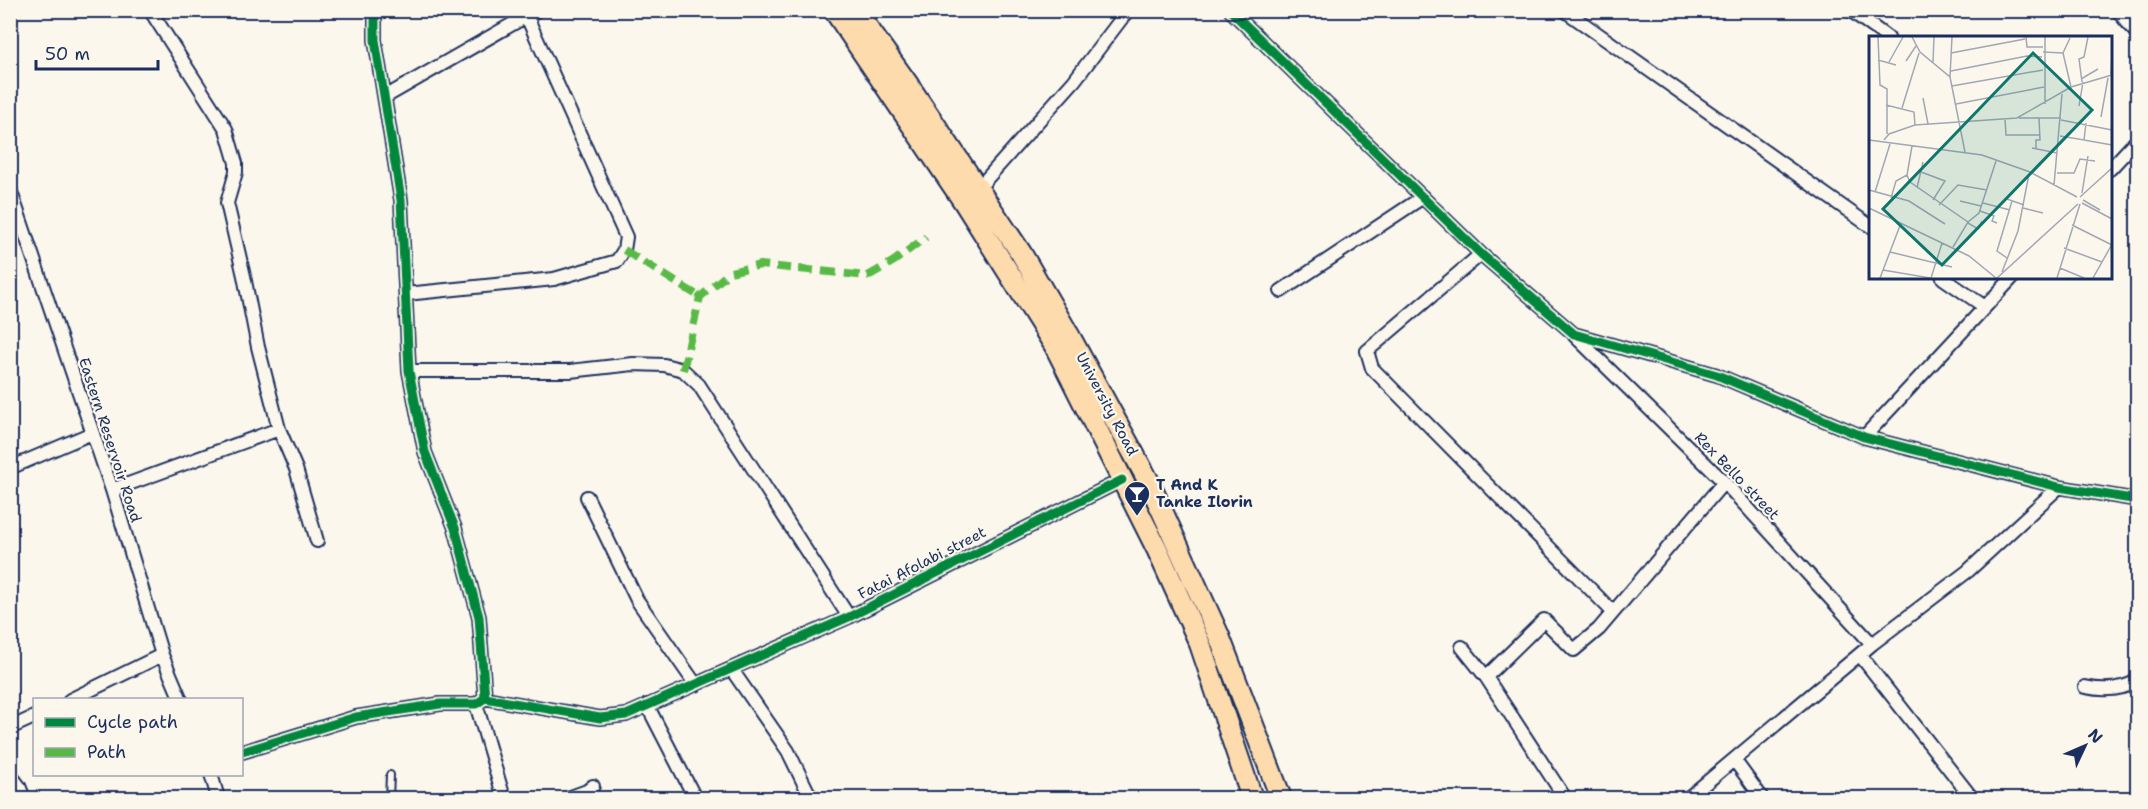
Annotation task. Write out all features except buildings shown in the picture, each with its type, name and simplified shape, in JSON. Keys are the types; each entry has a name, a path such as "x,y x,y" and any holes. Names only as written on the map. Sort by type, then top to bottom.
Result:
{"main road":[{"name":"University Road","path":"834,10 971,195 1021,253 1070,337 1148,480 1219,636 1281,798"},
{"name":"University Road","path":"855,10 907,83 1055,346 1200,644 1252,798"}],"street":[{"path":"150,10 226,129 236,163 236,172 227,203 258,347 279,429 296,469 317,541"},
{"path":"375,10 375,40 401,200 409,371 425,452 455,528 479,617 480,701 504,798"},
{"path":"971,195 1074,81 1128,10"},
{"name":"Rex Bello street","path":"1230,10 1481,254 1574,334 1724,482 1872,644"},
{"path":"1564,10 1869,225"},
{"path":"1850,10 1885,36"},
{"path":"2117,10 2138,35"},
{"path":"385,97 532,14 626,237 624,250 617,261 554,279 406,294"},
{"path":"2112,167 2138,139"},
{"name":"Eastern Reservoir Road","path":"10,189 16,221 112,490 162,655 181,698"},
{"path":"1281,291 1423,197"},
{"path":"1481,254 1367,351 1372,368 1612,611"},
{"path":"1944,279 1985,307"},
{"path":"1864,437 2011,279"},
{"path":"1574,334 1718,375 1864,437 2059,487 2138,500"},
{"path":"409,371 570,371 633,364 664,364 682,370 699,385 849,617"},
{"path":"112,490 279,429"},
{"path":"10,468 92,433"},
{"name":"Fatai Afolabi street","path":"243,752 356,717 440,704 480,701 600,718 626,715 849,617 1122,480"},
{"path":"1486,677 1544,620 1574,650 1599,628 1724,482"},
{"path":"1688,798 1872,644 1968,571 2059,487"},
{"path":"587,497 637,600 696,685"},
{"path":"1462,647 1486,677 1565,798"},
{"path":"72,698 162,655"},
{"path":"1860,655 1972,798"},
{"path":"732,670 788,751 811,798"},
{"path":"2085,687 2104,691 2131,685 2138,680"},
{"path":"647,705 695,798"},
{"path":"10,728 33,717"},
{"path":"1735,760 1762,798"},
{"path":"10,774 24,798"},
{"path":"212,776 218,798"},
{"path":"568,798 593,786"}],"lane":[{"path":"389,798 390,775"}],"marked path":[{"path":"683,370 700,297 730,272 760,265 868,276 894,261 926,237"},
{"path":"624,250 700,297"}],"cycle path":[{"path":"375,10 375,40 401,200 409,371 425,452 455,528 479,617 485,698"},
{"path":"1230,10 1481,254 1574,334 1717,375 1864,437 2059,487 2138,500"},
{"path":"243,752 356,717 440,704 476,704 485,698 600,718 626,715 849,617 1122,480"}],"place":[{"name":"T And K Tanke Ilorin","path":"1137,517"}]}
